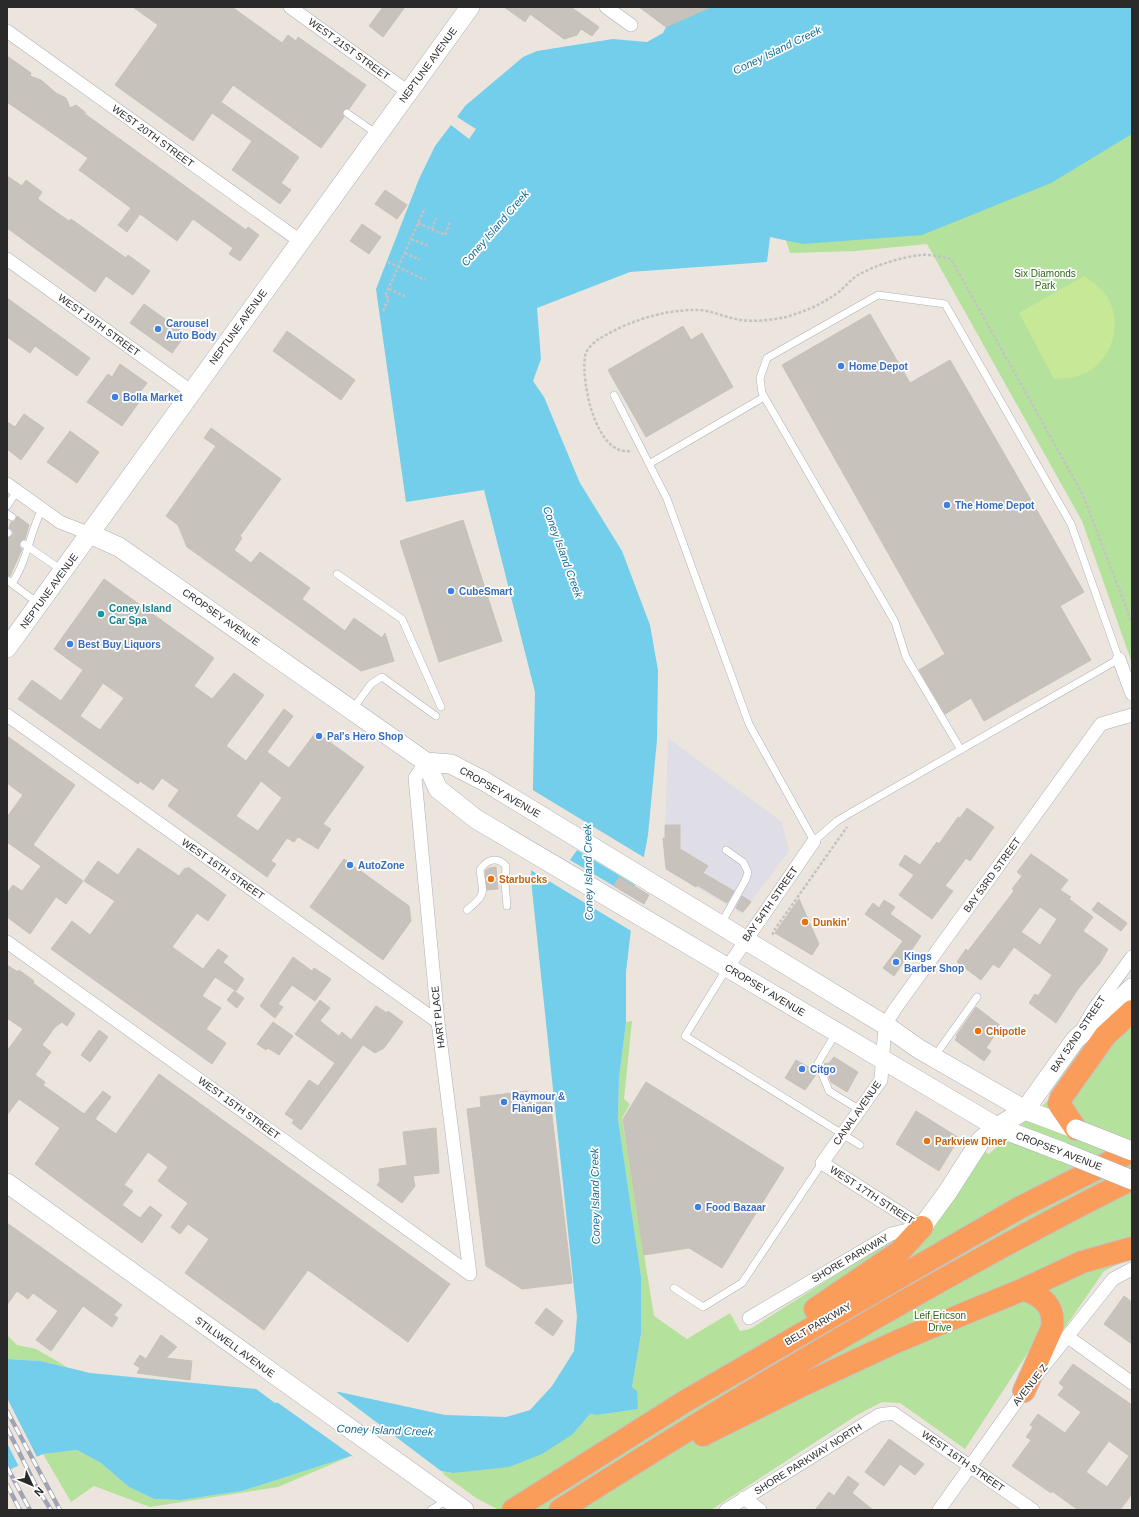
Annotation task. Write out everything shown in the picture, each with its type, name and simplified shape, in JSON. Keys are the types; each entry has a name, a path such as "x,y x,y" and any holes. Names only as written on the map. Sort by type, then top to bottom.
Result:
{"highway":[{"path":"1076,1129 1059,1104 1061,1098 1105,1036 1132,1011"},
{"name":"BELT PARKWAY","path":"513,1510 684,1402 1006,1216 1132,1151"},
{"path":"560,1510 620,1472 707,1426 963,1269 1045,1223 1132,1180"},
{"path":"684,1402 753,1348 837,1296 899,1252 922,1227"},
{"path":"707,1426 805,1384 898,1341 1024,1289 1082,1262 1132,1248"},
{"path":"1024,1289 1041,1296 1052,1313 1053,1322 1052,1328 1024,1391"}],"main road":[{"name":"NEPTUNE AVENUE","path":"7,648 470,7"},
{"name":"CROPSEY AVENUE","path":"90,534 119,547 426,762 450,764 479,778 885,1025 933,1058 1025,1110 1132,1151"},
{"name":"CROPSEY AVENUE","path":"426,762 438,789 476,819 883,1061 997,1127 1132,1180"},
{"path":"1075,1040 1132,988"},
{"name":"BAY 52ND STREET","path":"1025,1110 1075,1040"},
{"path":"922,1227 947,1193 981,1140 997,1127 1025,1110"},
{"name":"STILLWELL AVENUE","path":"7,1182 456,1505"}],"street":[{"name":"WEST 21ST STREET","path":"290,7 408,92"},
{"path":"606,7 631,25"},
{"name":"WEST 20TH STREET","path":"7,31 300,241"},
{"name":"WEST 19TH STREET","path":"7,259 192,392"},
{"path":"12,488 60,522 90,534"},
{"path":"1119,659 1132,694"},
{"name":"WEST 16TH STREET","path":"7,715 438,1022"},
{"name":"BAY 53RD STREET","path":"885,1025 1101,724 1132,715"},
{"name":"HART PLACE","path":"426,762 415,778 438,1022 470,1274"},
{"name":"BAY 54TH STREET","path":"727,968 814,841"},
{"name":"WEST 15TH STREET","path":"7,942 470,1274"},
{"name":"BAY 52ND STREET","path":"1075,1040 1094,1009 1132,957"},
{"path":"883,1061 885,1025"},
{"name":"CANAL AVENUE","path":"822,1163 881,1080 883,1061"},
{"name":"WEST 17TH STREET","path":"822,1163 922,1227"},
{"name":"SHORE PARKWAY","path":"749,1318 891,1234 922,1227"},
{"name":"AVENUE Z","path":"939,1510 1024,1391 1113,1279 1132,1269"},
{"path":"1068,1337 1132,1383"},
{"name":"WEST 16TH STREET","path":"893,1413 971,1465 1033,1510"},
{"name":"SHORE PARKWAY NORTH","path":"726,1510 879,1415 893,1413"},
{"path":"744,1498 760,1510"}],"lane":[{"path":"347,113 377,134"},
{"path":"614,395 667,499 749,724 814,841 837,821 852,812 961,750 1119,659 1071,524 945,304 878,295 767,358 760,378 764,396 895,622 906,658 961,750"},
{"path":"649,464 764,396"},
{"path":"7,506 12,488"},
{"path":"39,604 9,582 17,575 30,529 42,509"},
{"path":"26,545 63,572"},
{"path":"337,574 402,619 441,707"},
{"path":"352,710 371,684 382,677 436,716"},
{"path":"721,924 748,872 743,862 726,850"},
{"path":"467,910 480,900 483,894 480,870 488,861 493,859 502,862 506,866 504,883 507,906"},
{"path":"727,968 685,1036 860,1145"},
{"path":"933,1058 977,997"},
{"path":"836,1033 818,1063 829,1091 860,1110"},
{"path":"674,1288 703,1307 742,1283 822,1163"},
{"path":"431,1510 456,1505"}],"path":[{"path":"383,311 389,298 385,296 399,268 424,208"},
{"path":"432,229 436,218"},
{"path":"418,223 445,235 450,222"},
{"path":"411,239 430,246"},
{"path":"405,253 420,260"},
{"path":"630,451 624,452 615,448 605,439 589,405 585,357 590,346 598,339 616,330 662,312 700,310 741,320 764,320 785,317 817,307 858,276 880,265 922,254 951,259 1083,495 1132,623"},
{"path":"388,262 425,280"},
{"path":"389,289 407,297"},
{"path":"773,935 773,932 852,820 852,812"}],"shaded area":[{"path":"668,738 782,822 789,851 742,914 666,869 663,838 665,839"}],"green space":[{"name":"Six Diamonds Park","path":"1132,86 1132,663 1082,521 927,244 855,251 790,253 785,237"},
{"path":"1084,276 1101,289 1109,300 1115,320 1112,340 1109,350 1103,358 1088,372 1076,377 1054,379 1019,313"},
{"name":"Leif Ericson Drive","path":"1132,1002 1132,1257 1104,1271 1064,1329 1040,1334 965,1449 900,1403 882,1402 857,1415 711,1510 499,1510 476,1498 439,1471 453,1473 573,1434 590,1414 597,1415 638,1409 632,1387 641,1334 641,1276 618,1119 619,1079 626,1022 632,1021 624,1099 630,1104 622,1118 654,1316 687,1339 730,1313 740,1331 750,1329 891,1240 891,1244 894,1242 984,1151 989,1154 1052,1097"},
{"path":"7,1335 17,1345 36,1349 67,1367 41,1361 7,1359"},
{"path":"77,1450 101,1463 129,1487 154,1499 181,1500 242,1491 351,1456 278,1487 150,1507 94,1486 71,1502 43,1454"}],"water":[{"name":"Coney Island Creek","path":"711,7 1132,7 1132,134 1051,183 922,235 803,244 770,237 767,262 630,272 537,308 541,359 533,381 544,397 580,483 622,551 650,625 658,670 657,740 648,835 632,921 626,972 626,1022 619,1079 618,1119 641,1276 641,1334 632,1387 637,1391 638,1409 597,1415 590,1414 573,1434 542,1454 509,1467 453,1473 351,1456 242,1491 181,1500 154,1499 129,1487 101,1463 77,1450 43,1454 7,1471 7,1359 41,1361 90,1373 256,1389 275,1403 339,1392 445,1415 506,1417 530,1410 552,1386 574,1351 577,1317 531,880 535,692 484,490 406,502 376,289 419,179 435,146 451,125 469,139 476,129 457,117 465,106 523,57 537,51 613,39 647,42 663,33 666,27"}],"pier":[{"path":"531,789 645,858 633,932 529,869","holes":["577,850 635,885 629,895 570,860"]},
{"path":"335,1391 445,1474 357,1459 274,1400"},
{"path":"7,1398 38,1459 19,1467 7,1443"}],"building":[{"path":"133,7 232,7 282,43 288,35 296,41 298,37 366,85 349,109 343,110 344,117 321,148 233,85 221,102 299,157 281,183 291,190 280,204 232,170 252,141 212,113 193,141 115,85 158,25"},
{"path":"383,7 405,7 383,37 369,26"},
{"path":"504,7 571,7 599,27 592,36 581,29 577,35 564,39 530,14 525,22"},
{"path":"639,7 711,7 666,27"},
{"path":"7,56 31,73 30,76 41,80 56,93 66,98 70,108 76,105 85,112 85,114 246,230 248,227 259,235 240,261 229,254 233,248 193,219 177,241 140,214 127,232 118,225 131,208 79,170 88,158 7,102"},
{"path":"7,176 22,186 26,180 42,192 38,198 39,200 69,221 71,219 126,258 128,255 150,271 133,295 106,276 95,292 7,228"},
{"path":"385,190 407,205 397,219 375,204"},
{"path":"362,224 381,237 369,254 350,241"},
{"path":"7,298 90,358 77,376 35,346 30,353 7,337"},
{"name":"Carousel Auto Body","path":"144,304 186,334 172,353 130,323"},
{"name":"The Home Depot","path":"870,314 910,383 950,360 1084,592 1060,606 1091,660 984,721 971,698 945,714 919,670 945,654 782,365"},
{"path":"683,326 691,340 702,333 733,387 646,437 608,370"},
{"path":"287,331 355,380 341,400 273,351"},
{"name":"Bolla Market","path":"120,364 147,383 138,395 142,398 122,426 87,402 108,374 112,377"},
{"path":"24,414 44,428 21,460 7,449 7,422 15,427"},
{"path":"211,428 281,479 240,536 242,538 234,550 251,563 260,552 310,588 302,599 345,631 354,618 382,638 385,633 394,661 361,671 187,547 178,525 166,516 216,446 204,438"},
{"path":"70,431 99,452 77,483 47,462"},
{"path":"17,516 29,525 25,539 20,542 19,546 22,549 10,576 7,575 7,538 13,535 13,531 9,528 11,522 15,521"},
{"name":"CubeSmart","path":"463,520 502,641 439,662 400,541"},
{"path":"104,579 214,658 194,686 212,699 234,673 264,695 226,746 246,761 284,709 293,716 267,752 289,768 316,732 364,767 323,824 331,829 318,849 298,837 294,842 287,838 271,861 276,864 267,877 168,806 179,790 162,778 153,790 140,781 138,784 18,699 32,680 61,701 83,670 54,649","holes":["103,683 124,698 100,730 80,716","261,781 282,798 258,831 236,816"]},
{"path":"7,736 75,785 33,845 83,881 66,904 56,897 30,934 7,917 7,893 13,885 22,891 41,866 7,842 7,817 23,795 7,783"},
{"path":"967,808 994,827 970,861 966,858 945,886 953,891 932,919 899,895 914,875 899,865 905,855 920,865 937,842 939,844 958,817 960,818"},
{"path":"665,825 680,825 680,849 708,866 703,873 734,891 727,903 666,869 663,838 665,839"},
{"path":"138,848 179,876 185,868 187,869 188,867 226,895 208,921 197,913 172,947 203,969 218,949 228,956 223,962 244,979 236,991 215,977 202,996 221,1008 206,1029 226,1043 212,1064 51,949 72,921 90,935 115,901 84,881 98,861 118,875"},
{"path":"1031,854 1068,880 1060,890 1071,897 1069,899 1093,917 1083,931 1108,949 1100,963 1078,989 1056,1023 1029,1003 1035,994 1038,996 1052,975 1014,947 999,968 993,964 981,980 957,962 966,949 968,951 1014,891 1012,889 1022,876 1017,872","holes":["1040,907 1057,919 1040,945 1021,932"]},
{"path":"344,859 409,906 411,921 383,960 310,907"},
{"name":"Starbucks","path":"496,867 498,889 487,890 485,871 489,868"},
{"path":"619,877 649,895 644,904 614,886"},
{"path":"742,896 751,902 743,912 736,908"},
{"path":"799,899 819,944 812,955 775,933"},
{"path":"884,900 895,907 890,914 921,936 894,976 883,968 903,941 865,914 873,903 879,908"},
{"path":"1098,902 1127,923 1121,931 1092,910"},
{"path":"293,957 312,971 314,968 331,979 315,1001 292,985 278,1004 283,1007 275,1018 260,1006"},
{"path":"7,965 18,972 19,970 34,981 33,983 75,1014 67,1026 62,1022 55,1027 42,1045 51,1052 35,1075 45,1082 43,1085 84,1114 103,1091 111,1097 95,1119 116,1134 159,1074 450,1284 408,1342 308,1270 264,1330 185,1273 209,1239 188,1224 180,1234 171,1227 188,1203 158,1181 168,1167 148,1152 124,1185 133,1191 122,1205 140,1218 150,1206 162,1215 142,1243 35,1164 60,1128 19,1099 7,1115 7,1051 23,1029 7,1018"},
{"path":"234,991 244,998 237,1008 227,1000"},
{"path":"320,1000 330,1008 320,1021 339,1036 342,1032 351,1040 376,1006 387,1013 388,1011 403,1022 384,1048 375,1053 363,1045 301,1130 292,1123 294,1120 285,1114 309,1080 318,1086 335,1063 295,1034"},
{"name":"Chipotle","path":"976,1007 1001,1026 986,1048 991,1051 984,1061 955,1040 957,1037 956,1036"},
{"path":"273,1022 293,1036 279,1055 268,1048 266,1050 257,1044"},
{"path":"99,1030 108,1037 90,1062 81,1055"},
{"path":"834,1057 858,1072 847,1092 831,1082 824,1064 829,1063"},
{"path":"796,1060 810,1068 814,1067 817,1073 805,1090 785,1078"},
{"name":"Food Bazaar","path":"646,1082 784,1168 722,1268 689,1248 644,1255 623,1119"},
{"path":"527,1091 529,1101 550,1099 572,1283 522,1289 486,1266 467,1109 481,1107 480,1097"},
{"name":"Parkview Diner","path":"916,1111 959,1138 939,1171 896,1144"},
{"path":"436,1128 439,1173 413,1176 415,1186 402,1203 377,1185 380,1181 379,1169 407,1165 403,1132"},
{"path":"7,1223 122,1305 114,1315 118,1318 112,1327 83,1306 51,1351 36,1340 58,1311 33,1293 28,1299 17,1291 7,1305"},
{"path":"1124,1296 1132,1302 1132,1344 1104,1324"},
{"path":"546,1308 563,1321 553,1336 535,1323"},
{"path":"161,1335 177,1347 166,1358 192,1361 190,1380 137,1373 140,1368 134,1364 140,1355 146,1359"},
{"path":"1073,1364 1132,1405 1132,1494 1120,1510 1078,1510 1052,1491 1051,1493 1012,1466 1031,1440 1026,1437 1033,1427 1030,1425 1038,1414 1065,1433 1081,1412 1058,1395 1064,1387 1059,1383","holes":["1109,1441 1129,1456 1107,1487 1086,1472"]},
{"path":"889,1439 924,1464 915,1475 900,1464 884,1486 865,1472"},
{"path":"848,1476 859,1484 852,1493 873,1510 815,1510 829,1492 834,1496"}],"railway":[{"path":"7,1411 60,1510"},
{"path":"7,1428 36,1486 51,1510"},
{"path":"7,1467 30,1510"},
{"path":"7,1485 20,1510"}],"place":[{"name":"Carousel Auto Body","path":"158,329"},
{"name":"Home Depot","path":"841,366"},
{"name":"Bolla Market","path":"115,397"},
{"name":"The Home Depot","path":"947,505"},
{"name":"CubeSmart","path":"451,591"},
{"name":"Coney Island Car Spa","path":"101,614"},
{"name":"Best Buy Liquors","path":"70,644"},
{"name":"Pal's Hero Shop","path":"319,736"},
{"name":"AutoZone","path":"350,865"},
{"name":"Starbucks","path":"491,879"},
{"name":"Dunkin'","path":"805,922"},
{"name":"Kings Barber Shop","path":"896,962"},
{"name":"Chipotle","path":"978,1031"},
{"name":"Citgo","path":"802,1069"},
{"name":"Raymour & Flanigan","path":"504,1102"},
{"name":"Parkview Diner","path":"927,1141"},
{"name":"Food Bazaar","path":"698,1207"}]}
